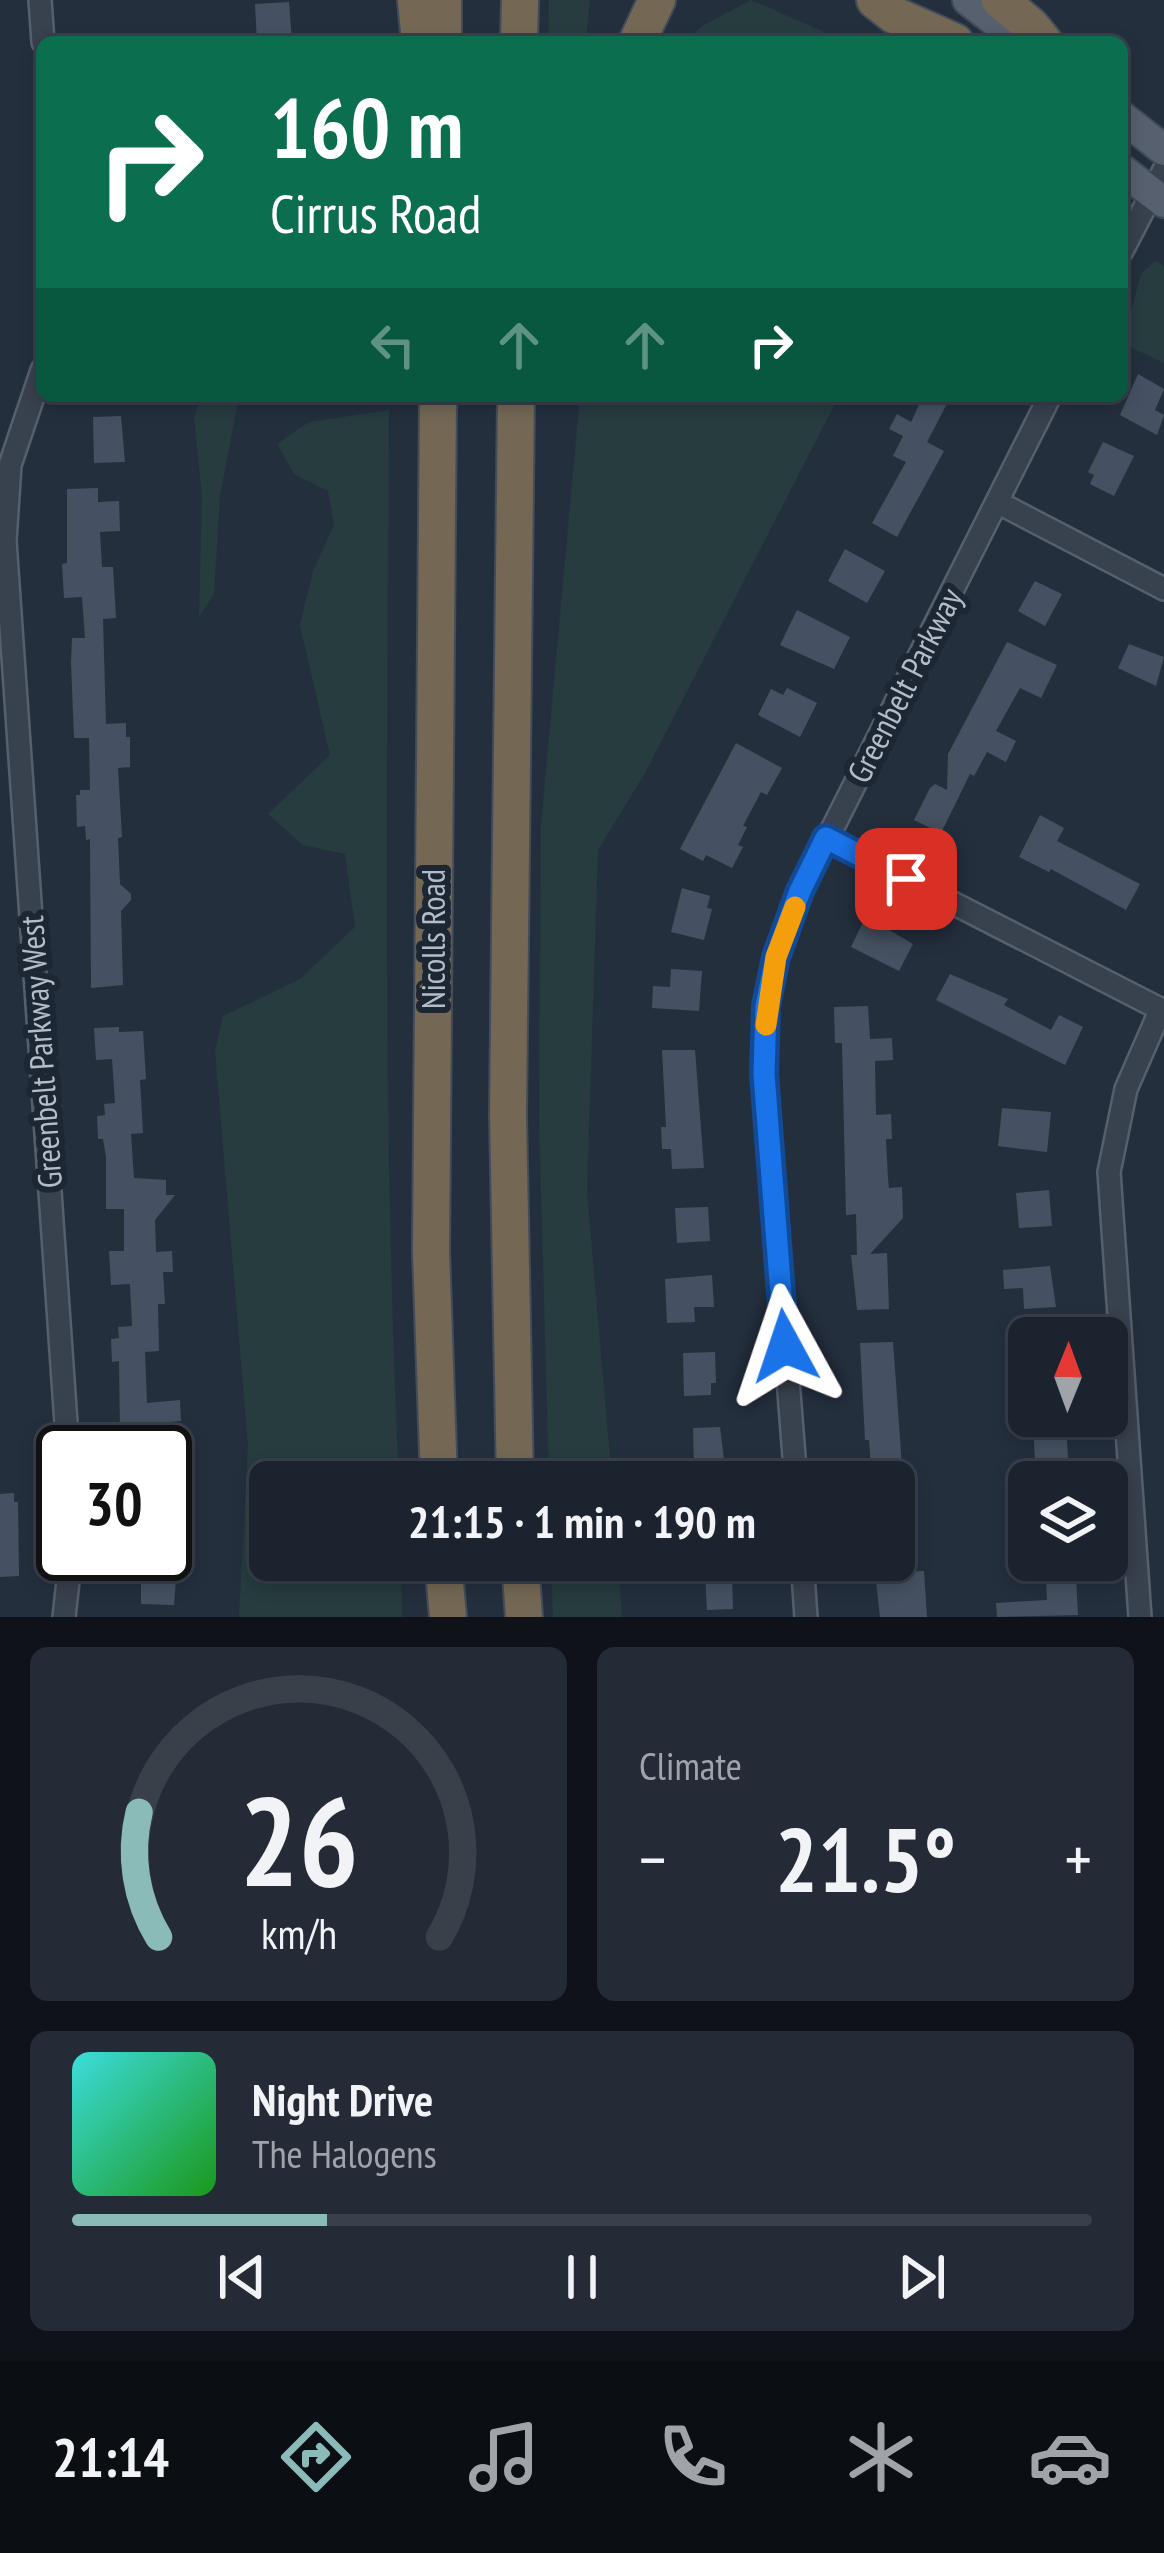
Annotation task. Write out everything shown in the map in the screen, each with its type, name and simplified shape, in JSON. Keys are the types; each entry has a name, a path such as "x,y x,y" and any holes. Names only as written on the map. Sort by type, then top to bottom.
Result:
{"highway":[{"path":"416,0 419,36"},
{"path":"443,0 443,36"},
{"path":"519,36 520,0"},
{"path":"640,36 657,0"},
{"path":"875,0 894,15 943,36"},
{"path":"1000,0 1039,36"},
{"name":"Nicolls Road","path":"438,402 431,1252 438,1461"},
{"path":"514,1461 508,1267 516,402"},
{"path":"512,771 531,648 533,495 541,402"},
{"path":"445,1581 448,1617"},
{"path":"521,1581 524,1617"}],"main road":[{"path":"904,0 949,36"},
{"path":"968,0 1014,36"},
{"path":"1128,122 1164,150"},
{"path":"1128,173 1160,188"}],"street":[{"path":"40,0 43,36"},
{"path":"1128,241 1160,188"},
{"name":"Greenbelt Parkway West","path":"36,388 10,465 5,542 66,1425"},
{"name":"Greenbelt Parkway","path":"794,1461 764,1074 766,1006 776,957 800,891 1047,402"},
{"path":"997,502 1164,589"},
{"path":"826,838 1163,1010 1126,1089 1109,1172 1140,1617"},
{"path":"64,1617 68,1581"},
{"path":"803,1581 806,1617"}],"green space":[{"path":"549,0 590,0 587,36 548,36"},
{"path":"751,0 825,36 690,36"},
{"path":"1155,261 1164,266 1164,363 1128,346 1128,321 1141,274"},
{"path":"199,402 238,402 220,496 214,594 199,617 202,495 194,417"},
{"path":"579,402 836,402 645,773 598,850 587,1191 610,1461 548,1461 539,1118 541,825"},
{"path":"389,410 388,1080 398,1461 249,1461 249,1581 401,1581 402,1617 239,1617 248,1446 215,1051 223,1016 300,979 355,927 345,854 303,845 268,814 330,755 300,625 313,571 334,525 328,491 295,475 277,444 309,422"},
{"path":"552,1581 619,1581 622,1617 553,1617"}],"building":[{"path":"289,2 292,36 257,36 255,4"},
{"path":"1138,374 1164,389 1155,410 1164,415 1157,435 1120,415"},
{"path":"920,402 948,402 927,442 944,451 897,537 872,523 906,462 893,456 903,436 889,429 897,414 911,422"},
{"path":"121,416 125,462 94,463 93,417"},
{"path":"1103,442 1134,456 1114,496 1090,484 1094,475 1088,472"},
{"path":"98,488 98,502 119,501 120,531 100,532 102,567 113,567 116,618 103,619 106,724 126,723 126,737 130,737 130,767 118,768 122,837 118,838 120,884 131,900 121,911 123,985 91,988 90,839 86,840 85,826 77,827 76,795 90,790 89,738 74,738 71,663 72,638 85,638 82,597 64,598 62,564 67,563 67,489"},
{"path":"845,549 885,571 867,603 828,581"},
{"path":"1035,581 1062,594 1045,626 1018,611"},
{"path":"797,610 850,637 834,669 780,645"},
{"path":"1007,642 1057,665 1041,698 1020,688 996,731 1016,741 1006,762 987,752 974,776 970,774 941,833 914,820 930,788 935,784 947,790 948,754"},
{"path":"1129,644 1164,657 1156,686 1118,668"},
{"path":"787,688 817,703 800,737 758,715 771,689 783,695"},
{"path":"736,743 782,768 767,795 761,792 743,826 747,827 738,845 743,847 732,868 680,849"},
{"path":"1040,815 1064,828 1057,841 1140,884 1126,910 1019,857"},
{"path":"682,888 710,896 707,908 712,909 704,940 671,932"},
{"path":"866,916 913,944 899,971 851,947"},
{"path":"671,969 702,971 699,1011 652,1008 653,986 670,987"},
{"path":"950,974 1008,999 1004,1005 1051,1030 1059,1015 1083,1027 1065,1065 936,1000"},
{"path":"868,1006 870,1039 892,1038 893,1060 875,1061 876,1115 891,1114 892,1139 886,1139 889,1188 902,1187 903,1218 870,1254 887,1253 889,1309 857,1310 851,1255 857,1255 856,1214 846,1215 842,1043 835,1043 834,1007"},
{"path":"94,1028 143,1031 143,1133 131,1134 134,1178 166,1180 166,1195 175,1195 155,1220 156,1252 172,1251 173,1272 163,1272 165,1304 158,1304 159,1351 145,1352 147,1403 180,1400 181,1421 169,1425 120,1425 119,1361 112,1362 111,1339 119,1338 118,1327 132,1326 130,1284 111,1285 109,1251 124,1251 124,1209 106,1209 106,1157 103,1139 98,1139 97,1116 105,1115 104,1104 115,1103 112,1059 96,1060"},
{"path":"662,1050 695,1050 704,1168 672,1169 671,1149 662,1149 661,1127 666,1127"},
{"path":"1002,1108 1051,1112 1047,1152 998,1146"},
{"path":"1049,1190 1052,1226 1019,1228 1016,1193"},
{"path":"708,1207 710,1241 677,1243 675,1208"},
{"path":"1050,1266 1056,1307 1024,1309 1023,1288 1004,1289 1003,1270"},
{"path":"712,1275 714,1307 694,1307 695,1322 667,1323 665,1279"},
{"path":"893,1342 902,1461 870,1461 869,1440 865,1440 860,1343"},
{"path":"715,1352 716,1383 711,1383 711,1395 684,1396 683,1353"},
{"path":"720,1427 724,1461 694,1461 693,1428"},
{"path":"1034,1437 1067,1437 1068,1459 1035,1461"},
{"path":"14,1493 19,1576 0,1577 0,1494"},
{"path":"915,1571 924,1571 927,1617 880,1617 876,1581 915,1581"},
{"path":"141,1581 176,1581 174,1605 141,1604"},
{"path":"705,1581 732,1581 733,1609 707,1610"},
{"path":"1046,1581 1076,1581 1078,1615 997,1617 996,1603 1047,1600"}],"slow traffic":[{"path":"766,1025 776,957 795,907"}],"route":[{"path":"785,1346 764,1074 766,1006 776,957 826,838 906,879"}]}
